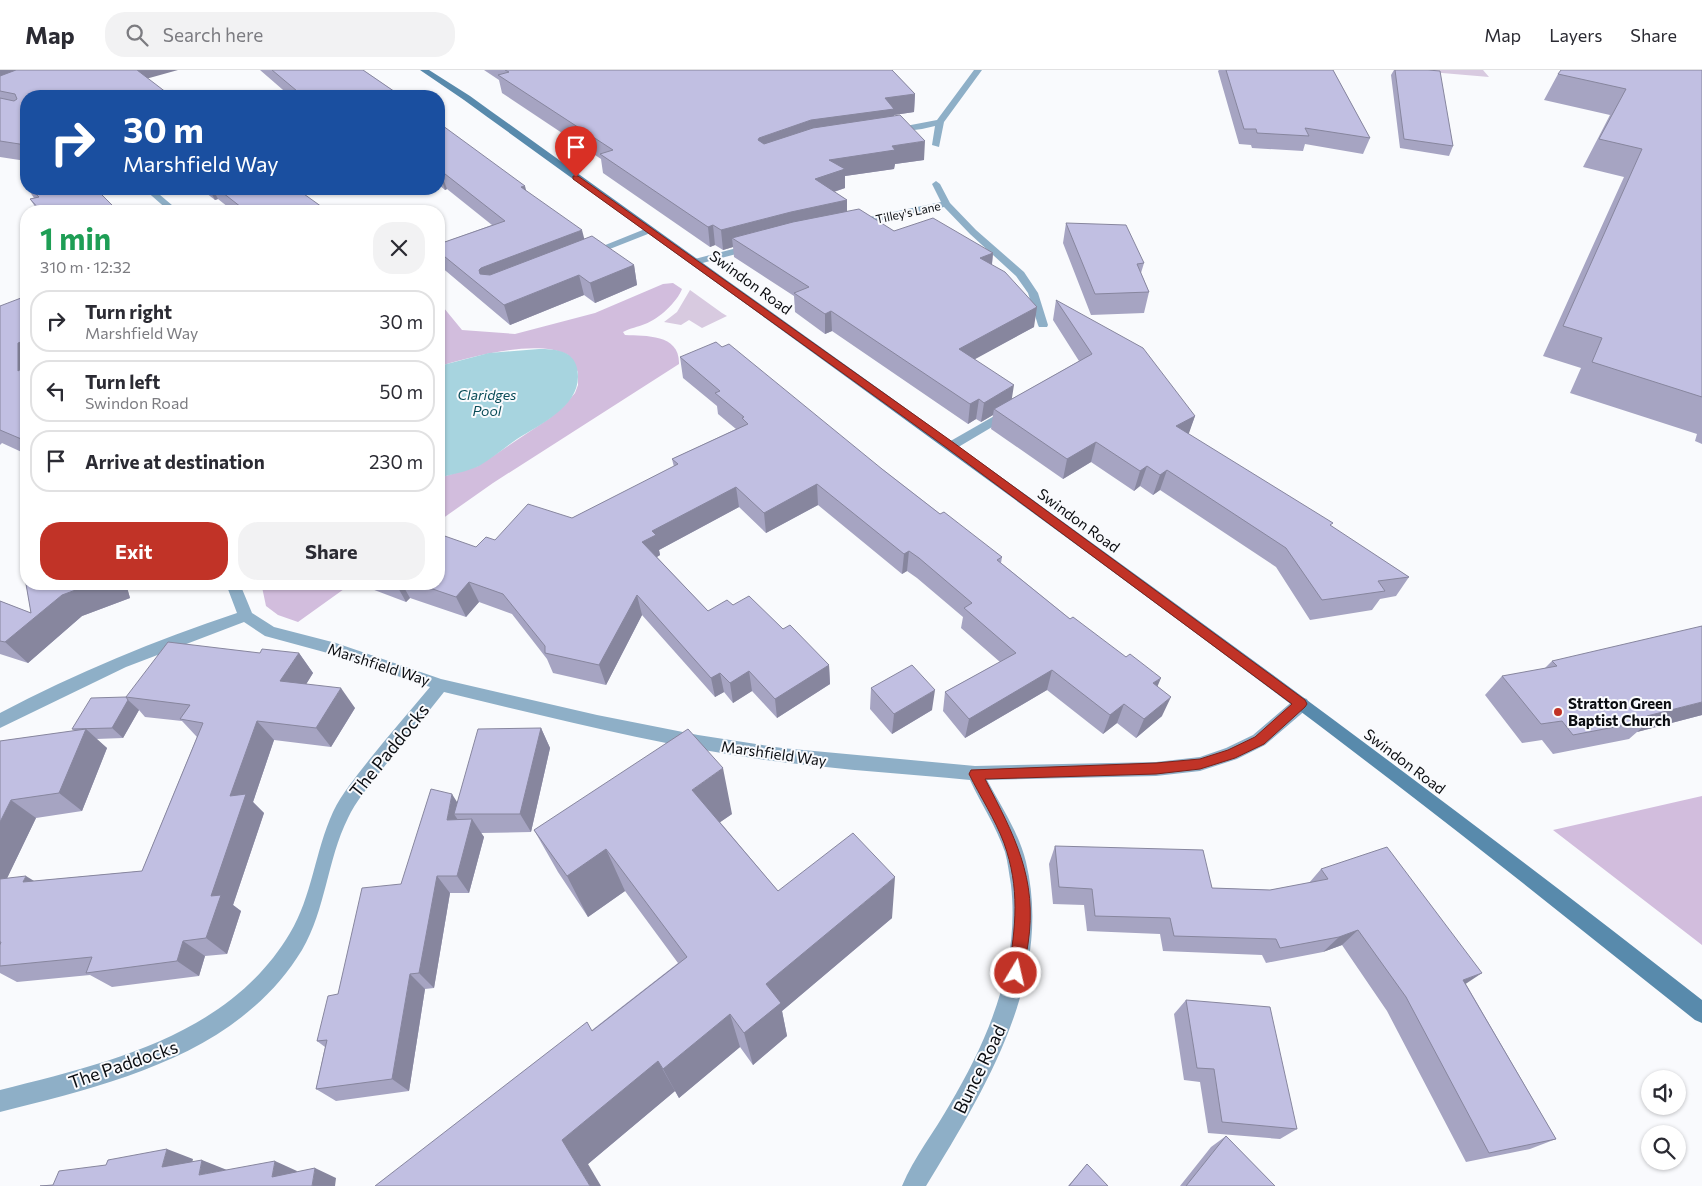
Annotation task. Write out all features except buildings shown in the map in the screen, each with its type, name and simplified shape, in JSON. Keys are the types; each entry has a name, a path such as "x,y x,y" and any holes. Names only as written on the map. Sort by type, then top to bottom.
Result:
{"main road":[{"name":"Swindon Road","path":"424,70 951,446 1301,704 1456,820 1702,1013"}],"street":[{"path":"936,146 940,122 978,70"},
{"path":"886,132 922,128 940,122"},
{"name":"Tilley's Lane","path":"936,184 946,204 973,232 1020,274 1033,293 1043,325"},
{"path":"155,195 167,205"},
{"name":"Tilley's Lane","path":"850,224 946,204"},
{"path":"576,259 650,230"},
{"path":"695,262 758,245"},
{"path":"951,446 1024,402"},
{"path":"0,721 74,683 177,638 246,616 235,590"},
{"name":"Marshfield Way","path":"246,616 270,632 336,649 442,685 597,722 698,742 792,756 975,774 1156,769 1200,764 1231,754 1259,740 1301,704"},
{"name":"The Paddocks","path":"0,1102 102,1075 146,1060 179,1046 230,1016 253,996 286,958 301,933 313,907 328,842 336,822 349,799 442,685"},
{"name":"Bunce Road","path":"913,1186 971,1091 994,1045 1011,995 1023,928 1022,896 1017,862 1009,840 975,774"}],"shaded area":[{"path":"1407,70 1483,70 1489,77"},
{"path":"673,283 682,289 680,294 667,310 650,322 623,332 625,335 652,337 668,342 678,354 679,364 493,483 445,517 445,476 478,466 550,418 575,393 578,385 578,372 568,355 555,350 539,348 486,354 445,364 445,309 462,330 515,334 595,313 663,284"},
{"path":"690,290 727,316 702,328 689,320 681,325 664,322 677,312"},
{"path":"263,590 343,590 298,622 278,615 266,606"},
{"path":"1702,796 1702,945 1553,830"}],"water":[{"name":"Claridges Pool","path":"551,349 567,354 575,362 577,368 578,381 575,392 568,402 549,419 479,466 445,476 445,364 489,353"}],"place":[{"name":"Stratton Green Baptist Church","path":"1558,712"}],"route":[{"path":"576,177 951,446 1301,704 1259,740 1231,754 1200,764 1156,769 1090,772 975,774 1009,840 1017,862 1022,896 1023,928 1016,973"}]}
